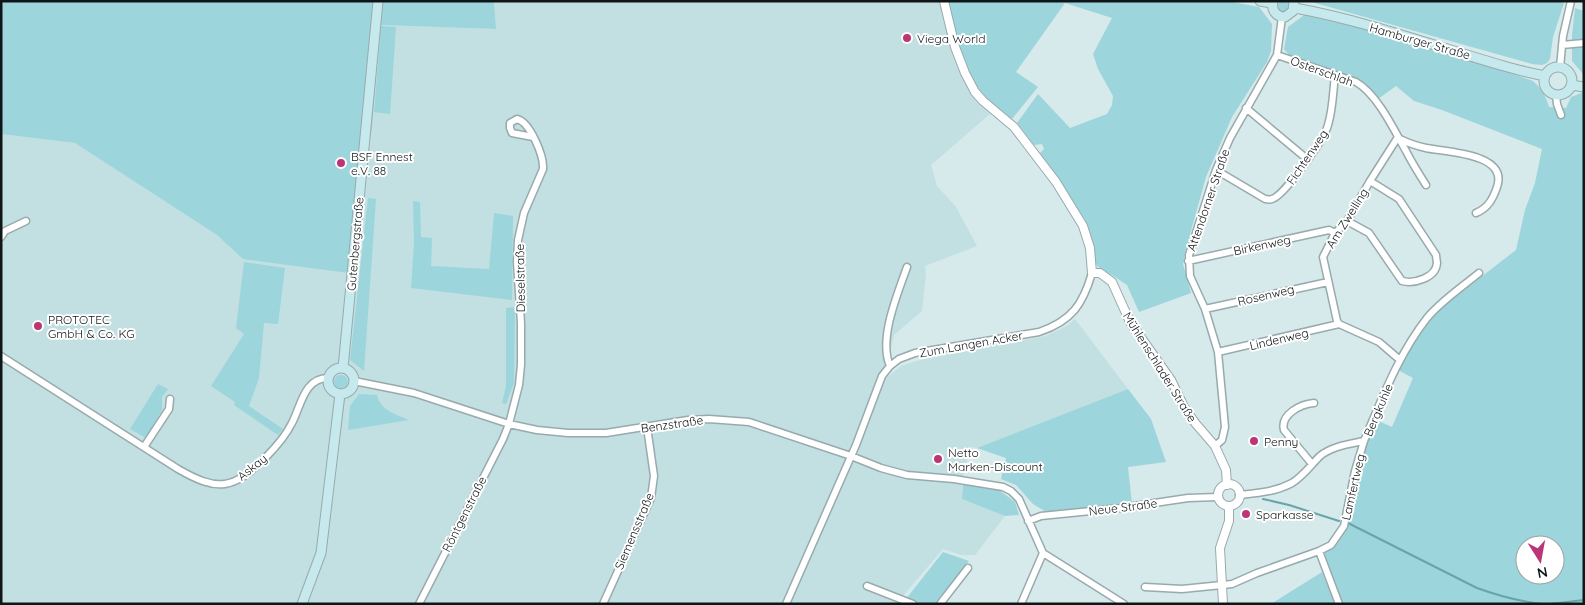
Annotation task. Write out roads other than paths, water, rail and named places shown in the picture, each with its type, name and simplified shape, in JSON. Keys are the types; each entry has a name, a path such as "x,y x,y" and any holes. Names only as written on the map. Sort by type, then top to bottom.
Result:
{"main road":[{"name":"Gutenbergstraße","path":"343,368 378,1"},
{"path":"1260,1 1273,2 1274,12 1282,17 1291,14 1294,5"},
{"name":"Hamburger Straße","path":"1294,5 1545,76"},
{"path":"1560,67 1567,70 1570,74 1571,85 1564,93 1556,95 1547,90 1545,76 1550,69 1560,67"},
{"path":"1571,85 1584,88"},
{"path":"343,368 352,374 354,381 349,391 340,394 330,389 328,378 334,370 343,368"},
{"path":"302,604 321,553 340,394"}],"street":[{"path":"944,1 955,47 975,92 1014,127 1056,182 1083,226 1090,248 1092,273"},
{"path":"1560,67 1566,20 1571,1"},
{"name":"Attendorner Straße","path":"1215,446 1222,440 1226,427 1218,352 1204,309 1190,276 1188,261 1203,207 1216,170 1246,108 1274,63 1277,55 1282,17"},
{"path":"1562,45 1584,43"},
{"name":"Osterschlah","path":"1277,55 1364,87 1399,138 1426,185"},
{"name":"Fichtenweg","path":"1216,170 1264,199 1273,199 1286,189 1328,127 1331,117 1335,75"},
{"path":"1556,95 1556,104 1561,115"},
{"path":"1246,108 1307,159"},
{"name":"Dieselstraße","path":"509,424 519,385 521,365 521,323 517,262 518,240 524,213 543,169 544,161 541,151 533,138"},
{"path":"1399,138 1407,143 1426,148 1477,157 1490,164 1496,170 1498,184 1494,196 1485,209 1476,213"},
{"name":"Am Zweiling","path":"1340,324 1337,321 1323,257 1335,233 1347,221 1370,181 1399,138"},
{"path":"1347,221 1369,233 1402,281 1415,282 1435,270 1437,263 1436,255 1399,199 1370,181"},
{"path":"1,237 5,231 26,221"},
{"name":"Birkenweg","path":"1188,261 1329,230 1335,233"},
{"path":"786,604 851,456 882,376 890,366 886,358 891,311 907,267"},
{"path":"1340,324 1379,342 1400,360 1428,317 1479,272"},
{"name":"Zum Langen Acker","path":"890,366 915,353 1039,332 1050,328 1068,317 1078,307 1084,297 1092,273"},
{"name":"Mühlenschlader Straße","path":"1092,273 1100,274 1112,282 1130,322 1171,380 1185,409 1215,446 1226,470 1228,485"},
{"name":"Rosenweg","path":"1204,309 1328,282"},
{"name":"Lindenweg","path":"1218,352 1340,324"},
{"name":"Askay","path":"1,356 196,479 216,485 239,480 255,468 276,446 291,425 306,390 314,381 320,378 328,378"},
{"name":"Bergkuhle","path":"1239,495 1279,489 1299,478 1321,456 1333,449 1364,441 1400,360"},
{"name":"Benzstraße","path":"354,381 414,394 509,424 537,430 568,433 606,433 666,422 709,419 749,422 881,468 907,475 954,479 1003,487 1011,491 1019,499 1043,553"},
{"path":"144,447 169,409 170,399"},
{"path":"1312,464 1284,430 1283,426 1286,416 1305,404 1314,403"},
{"name":"Röntgenstraße","path":"419,604 509,424"},
{"name":"Siemensstraße","path":"603,604 651,498 654,476 647,427"},
{"name":"Lamfertweg","path":"1222,586 1232,584 1331,545 1344,526 1355,471 1364,441"},
{"path":"1228,485 1235,487 1239,495 1236,503 1229,506 1221,503 1218,497 1220,489 1228,485"},
{"name":"Neue Straße","path":"1028,521 1041,516 1121,508 1188,498 1218,497"},
{"path":"1223,604 1220,548 1229,521 1229,506"},
{"path":"1319,551 1339,604"},
{"path":"1021,604 1043,553 1124,604"},
{"path":"940,604 968,568"},
{"path":"867,586 913,604"},
{"path":"1145,586 1182,589 1222,586"}],"waterway":[{"path":"1263,499 1339,521"},
{"path":"1348,523 1477,588 1509,598 1541,604"},
{"path":"1550,604 1584,600"}],"place":[{"name":"Viega World","path":"907,38"},
{"name":"BSF Ennest e.V. 88","path":"341,163"},
{"name":"PROTOTEC GmbH & Co. KG","path":"38,326"},
{"name":"Penny","path":"1254,441"},
{"name":"Netto Marken-Discount","path":"938,459"},
{"name":"Sparkasse","path":"1246,514"}]}
